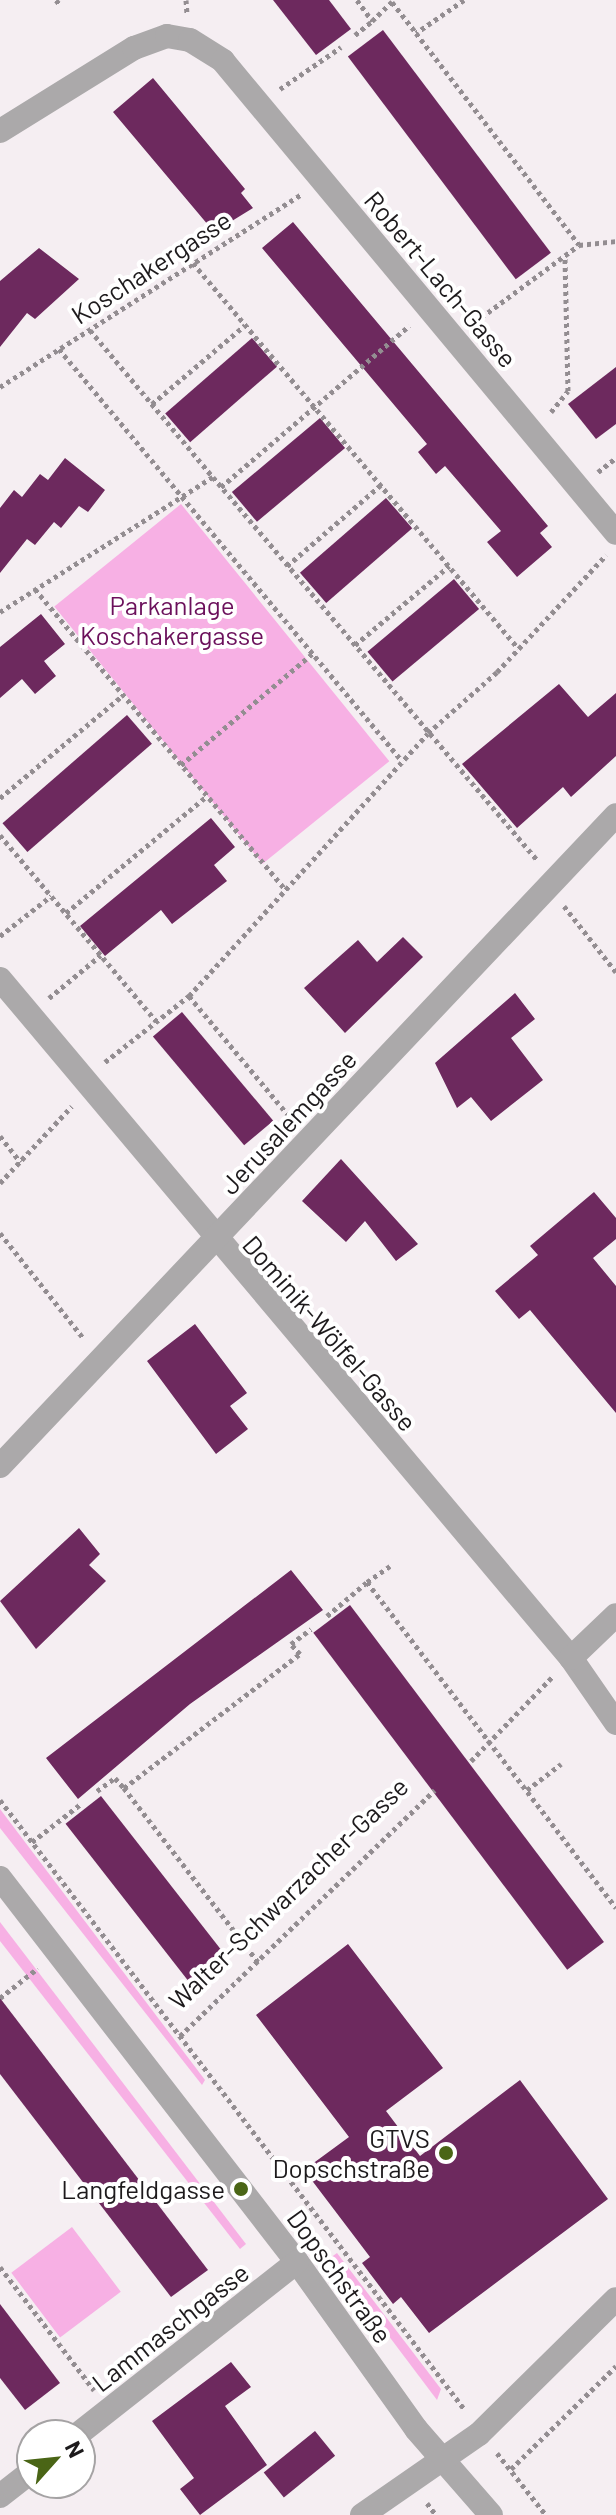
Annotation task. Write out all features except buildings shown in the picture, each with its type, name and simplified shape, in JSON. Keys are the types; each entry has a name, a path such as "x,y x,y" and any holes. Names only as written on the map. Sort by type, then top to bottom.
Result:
{"street":[{"name":"Robert-Lach-Gasse","path":"0,131 134,48 167,36 190,40 223,61 616,533"},
{"name":"Jerusalemgasse","path":"0,1466 616,815"},
{"name":"Dominik-Wölfel-Gasse","path":"0,979 214,1240 571,1658 616,1723"},
{"path":"571,1658 616,1615"},
{"name":"Dopschstraße","path":"0,1878 297,2262 441,2458 491,2515"},
{"name":"Lammaschgasse","path":"96,2420 297,2262"},
{"path":"362,2515 479,2434 616,2299"},
{"path":"0,2496 16,2484"}],"path":[{"path":"357,0 372,21"},
{"path":"416,33 464,0"},
{"path":"355,35 392,2 579,245"},
{"path":"259,104 341,47"},
{"name":"Koschakergasse","path":"0,387 323,180"},
{"path":"454,338 579,245 616,241"},
{"path":"533,434 568,391 565,255"},
{"path":"193,263 518,648"},
{"path":"221,487 429,309"},
{"path":"152,404 245,325"},
{"path":"90,330 551,883 616,972"},
{"path":"59,349 402,761"},
{"path":"0,612 213,477"},
{"path":"287,566 381,485"},
{"path":"0,1183 86,1084 189,996 428,733 518,648 616,544"},
{"path":"355,645 449,566"},
{"path":"35,589 284,888"},
{"path":"181,765 313,653"},
{"path":"0,798 123,695"},
{"path":"66,913 207,796"},
{"path":"0,835 156,1022"},
{"path":"0,936 51,896"},
{"path":"29,1015 101,955"},
{"path":"189,996 309,1140"},
{"path":"0,1136 20,1162"},
{"path":"0,1233 101,1360"},
{"path":"327,1616 390,1566"},
{"path":"367,1582 616,1908"},
{"path":"124,1788 300,1654 291,1644 311,1629"},
{"path":"471,1761 571,1658"},
{"path":"527,1790 561,1764"},
{"path":"97,1791 115,1778 258,1962"},
{"name":"Walter-Schwarzacher-Gasse","path":"180,2036 435,1790"},
{"path":"0,1800 479,2434 546,2515"},
{"path":"32,1842 82,1803"},
{"path":"0,1998 58,1953"},
{"path":"0,2267 109,2410"},
{"path":"511,2469 616,2366"}],"green space":[{"name":"Parkanlage Koschakergasse","path":"181,504 389,761 263,864 54,607"},
{"path":"0,1809 205,2080 202,2085 0,1828"},
{"path":"0,1922 246,2244 240,2249 0,1941"},
{"path":"72,2227 121,2292 60,2337 11,2273"},
{"path":"337,2253 441,2389 437,2400 330,2258"}],"place":[{"name":"GTVS Dopschstraße","path":"446,2153"},
{"name":"Langfeldgasse","path":"241,2189"}]}
